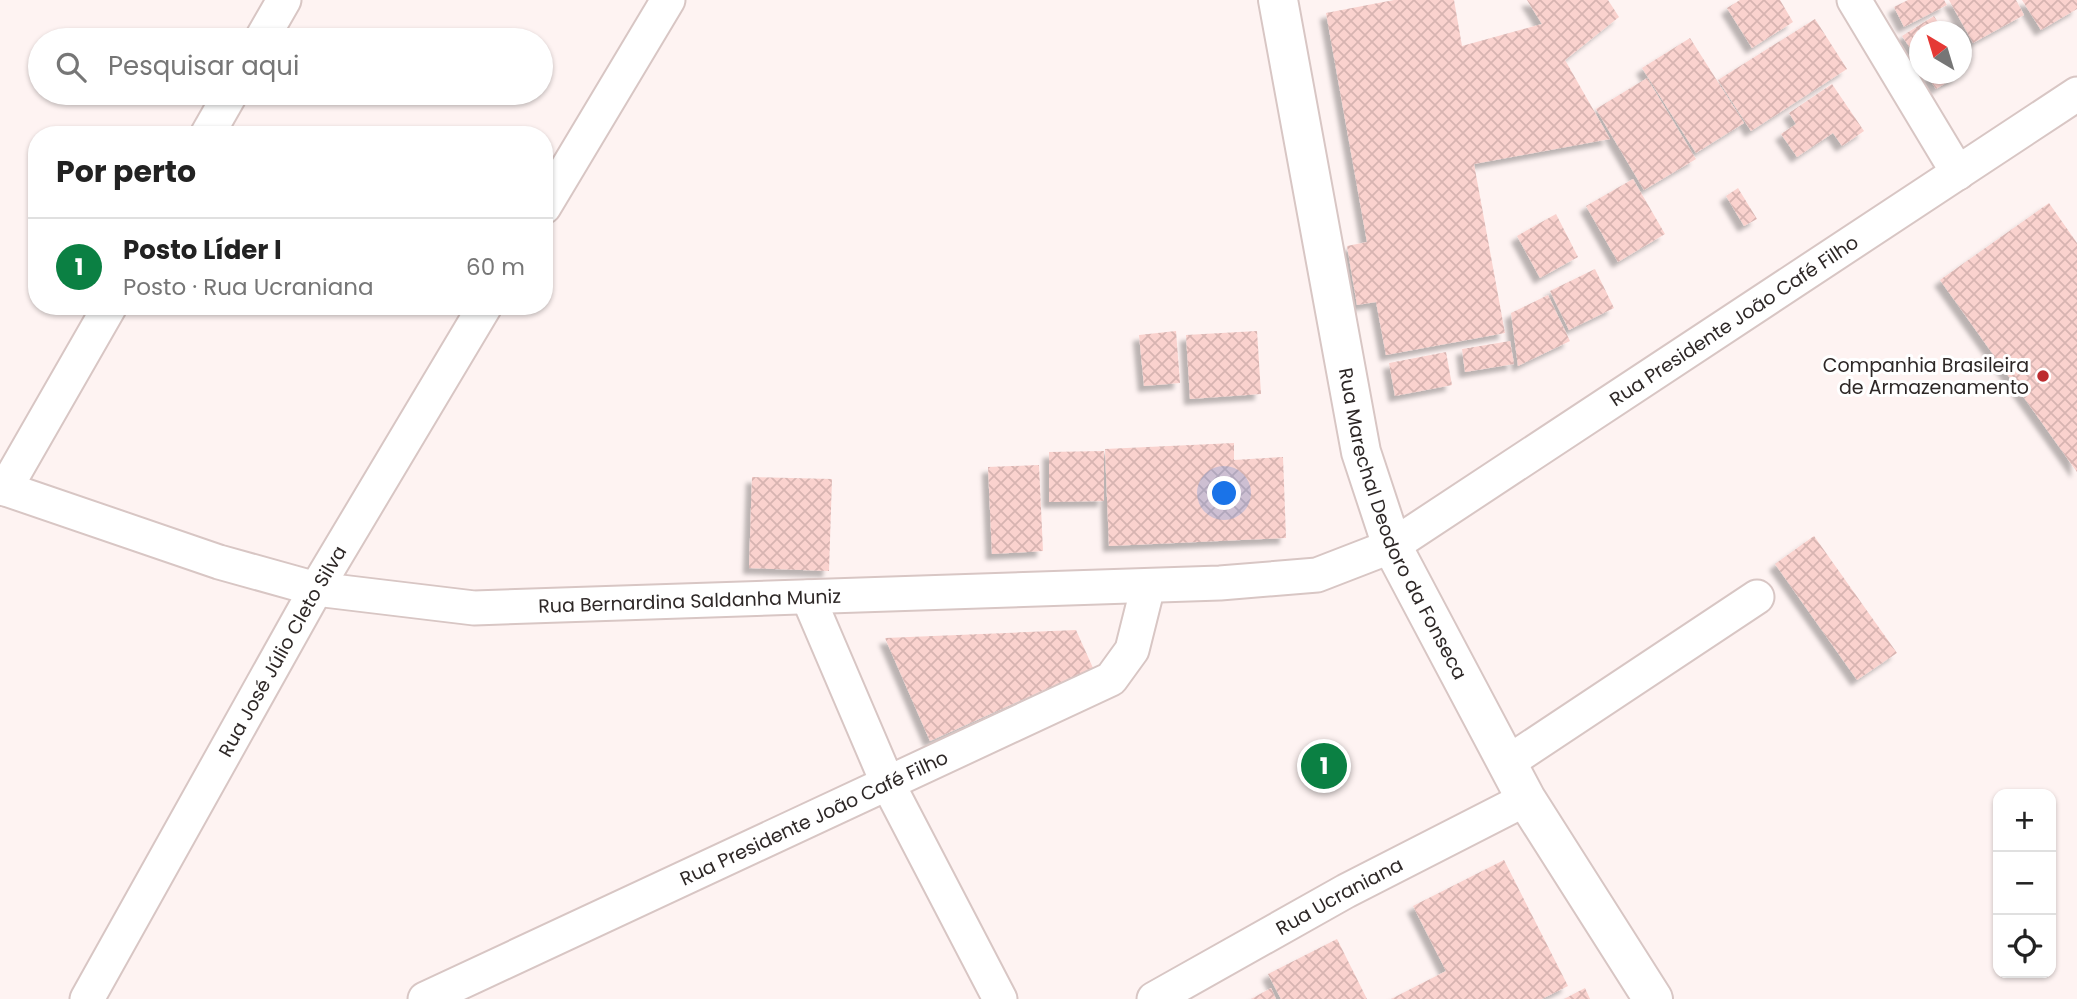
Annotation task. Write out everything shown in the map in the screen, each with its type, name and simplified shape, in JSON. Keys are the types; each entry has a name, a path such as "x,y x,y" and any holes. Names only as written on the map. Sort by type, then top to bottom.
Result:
{"main road":[{"name":"Rua Marechal Deodoro da Fonseca","path":"1278,0 1361,453 1392,546 1526,799 1653,999"}],"street":[{"path":"268,28 284,0"},
{"path":"553,192 668,0"},
{"path":"1854,0 1958,173"},
{"name":"Rua Presidente João Café Filho","path":"1392,546 2077,94"},
{"path":"212,126 224,105"},
{"path":"3,488 105,315"},
{"name":"Rua José Júlio Cleto Silva","path":"87,999 316,589 480,315"},
{"name":"Rua Bernardina Saldanha Muniz","path":"3,488 219,562 316,589 474,608 1148,586 1317,575 1392,546"},
{"name":"Rua Presidente João Café Filho","path":"425,999 1111,679 1132,650 1148,586"},
{"path":"808,597 888,784 1000,999"},
{"path":"1507,763 1757,597"},
{"name":"Rua Ucraniana","path":"1154,999 1346,891 1526,799"}],"building":[{"path":"1394,0 1454,0 1462,46 1542,24 1527,0 1608,0 1619,17 1565,60 1610,139 1474,164 1505,333 1386,355 1376,302 1357,305 1347,246 1367,242 1326,13"},
{"path":"1740,0 1780,0 1793,22 1752,48 1727,8"},
{"path":"1908,0 1944,0 1947,5 1916,21 1909,21 1909,24 1904,27 1894,7"},
{"path":"1949,0 2016,0 2024,15 1973,43 1972,21 1961,21"},
{"path":"2022,0 2077,0 2077,9 2041,30"},
{"path":"1815,19 1847,69 1751,131 1718,80"},
{"path":"1909,32 1909,46 1902,36"},
{"path":"1690,38 1744,123 1696,153 1642,68"},
{"path":"1647,78 1696,159 1644,190 1596,109"},
{"path":"1832,84 1864,131 1842,146 1833,133 1797,157 1781,134 1796,124 1789,113"},
{"path":"1633,179 1665,234 1618,262 1586,206"},
{"path":"1738,188 1757,219 1744,226 1726,196"},
{"name":"Companhia Brasileira de Armazenamento","path":"2049,203 2077,243 2077,472 1940,280"},
{"path":"1556,214 1578,257 1540,278 1517,236"},
{"path":"1595,269 1614,308 1569,330 1550,291"},
{"path":"1548,295 1570,341 1518,366 1511,313"},
{"path":"1176,331 1180,383 1144,386 1139,335"},
{"path":"1257,331 1261,394 1190,399 1186,335"},
{"path":"1510,341 1514,364 1465,372 1462,349"},
{"path":"1446,352 1452,385 1395,396 1389,363"},
{"path":"1234,443 1234,460 1283,457 1286,538 1109,546 1105,449"},
{"path":"1104,451 1104,501 1049,502 1049,452"},
{"path":"1039,465 1043,551 992,554 988,467"},
{"path":"752,477 832,479 829,571 749,568"},
{"path":"1814,536 1897,653 1857,680 1775,564"},
{"path":"1076,630 1093,668 930,741 885,638"},
{"path":"1504,860 1568,986 1542,999 1391,999 1446,971 1413,906"},
{"path":"1337,939 1367,999 1281,999 1268,974"},
{"path":"1271,988 1276,999 1251,999"},
{"path":"1585,988 1590,999 1564,999"}],"place":[{"name":"Companhia Brasileira de Armazenamento","path":"2043,376"},
{"name":"Posto Líder I","path":"1324,766"}]}
